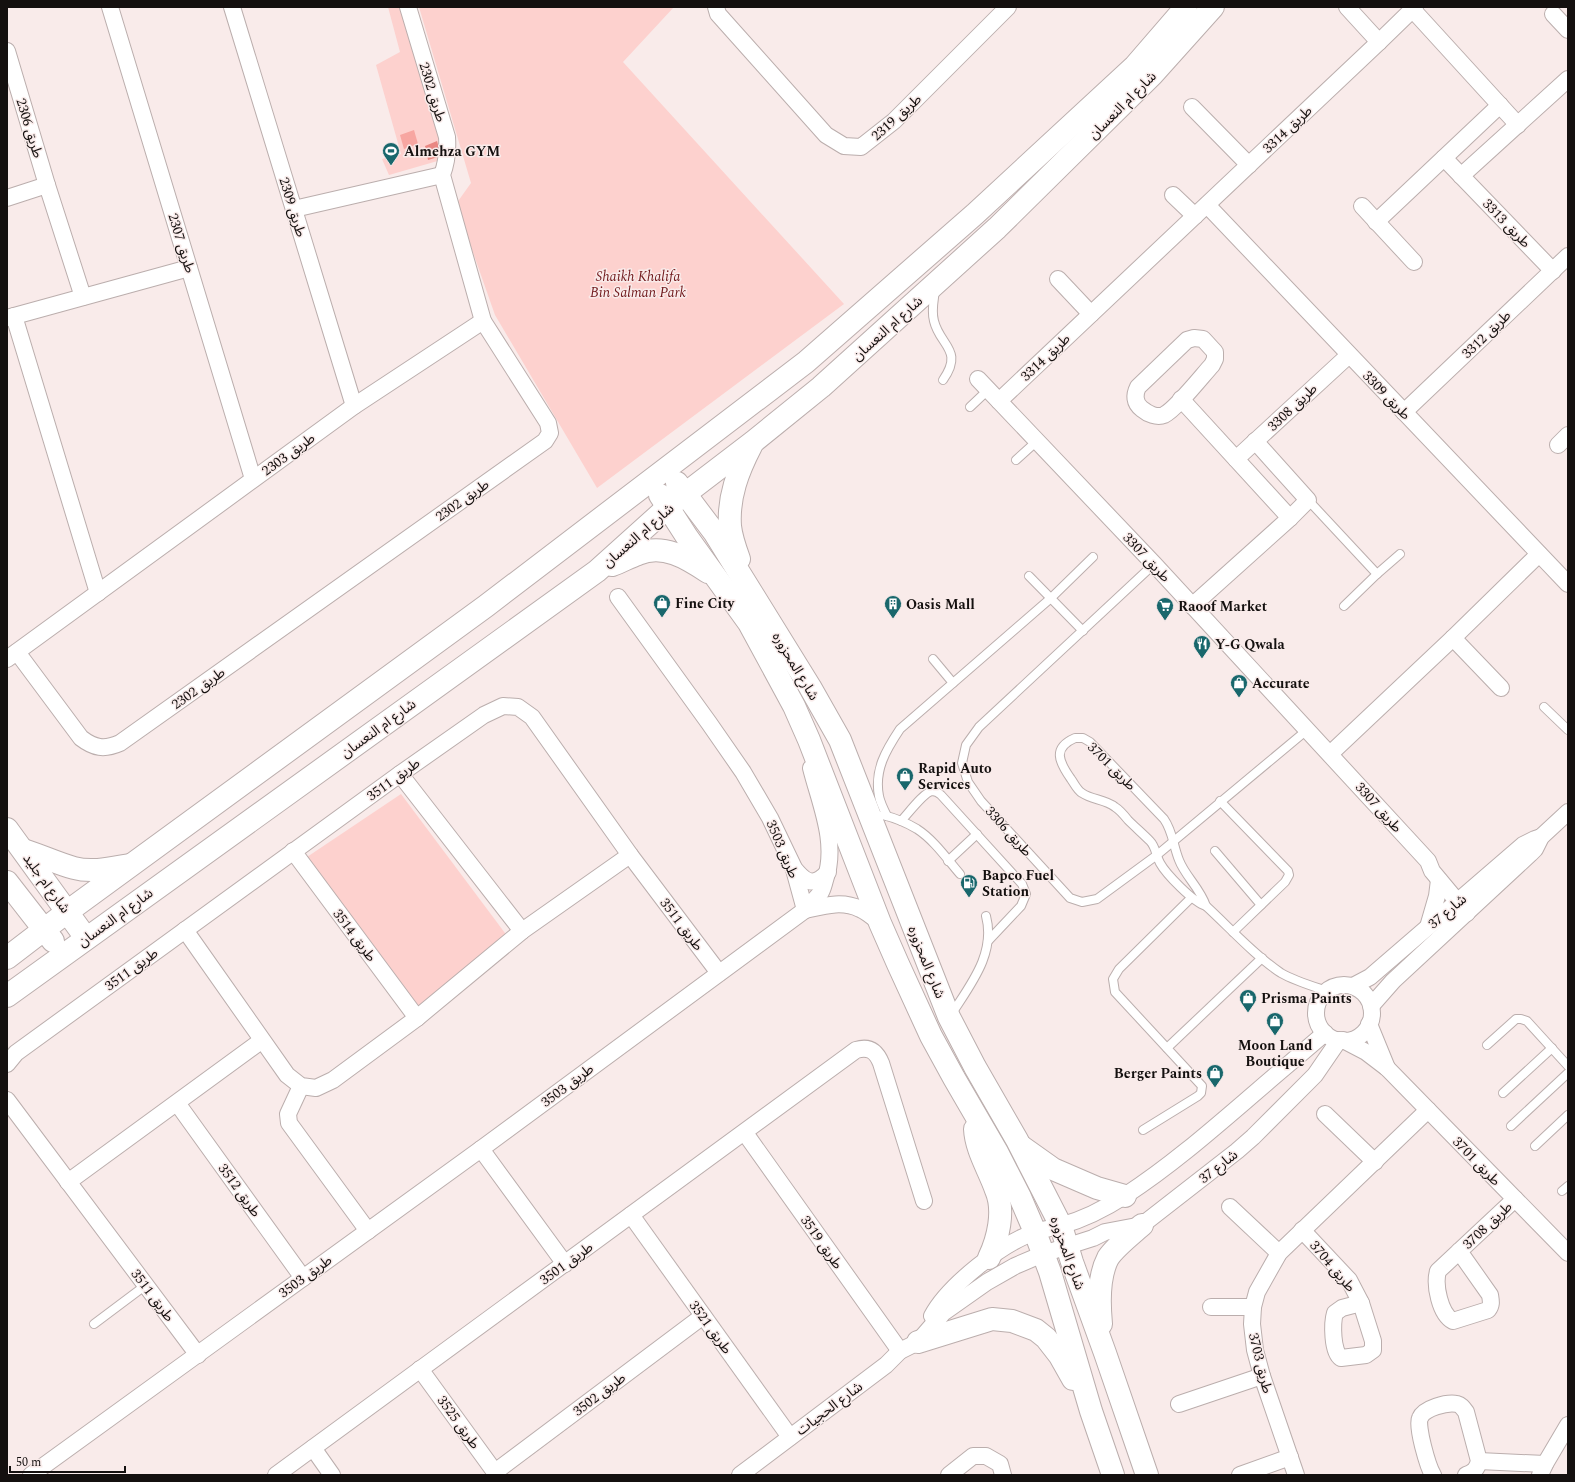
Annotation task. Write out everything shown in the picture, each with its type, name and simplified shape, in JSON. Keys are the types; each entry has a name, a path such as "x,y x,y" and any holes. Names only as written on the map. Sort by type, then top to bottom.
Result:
{"main road":[{"name":"شارع ام النعسان","path":"7,958 67,912 492,601 806,362 975,214 1135,66 1186,7"},
{"name":"شارع ام النعسان","path":"7,996 597,571 668,507 753,442 821,387 997,228 1152,75 1213,7"},
{"path":"747,586 730,527 730,500 737,477 753,442"},
{"name":"شارع المحزوره","path":"659,475 686,494 714,532 810,687 840,740 878,814 885,857 949,1017 975,1067 1020,1146 1063,1236 1147,1475"},
{"name":"شارع المحزوره","path":"659,475 668,507 687,537 749,623 794,706 809,740 880,923 931,1036 997,1152 1020,1197 1050,1272 1091,1411 1113,1475"},
{"path":"597,571 651,550 677,554 687,558 717,578"},
{"name":"شارع ام جليد","path":"7,829 86,938"},
{"path":"23,850 74,868 87,870 133,864"},
{"path":"7,882 62,955"},
{"path":"974,1112 975,1137 997,1192 999,1207 999,1224 995,1244 988,1258"},
{"path":"1020,1146 1053,1169 1097,1188 1125,1196"},
{"path":"1105,1353 1100,1298 1101,1283 1105,1266 1108,1258 1142,1225"},
{"path":"909,1347 992,1320 1012,1321 1024,1325 1036,1330 1046,1338 1060,1356 1091,1411"}],"street":[{"name":"طريق 2307","path":"110,7 254,479"},
{"name":"طريق 2309","path":"232,7 354,406"},
{"name":"طريق 2302","path":"12,655 81,738 99,748 110,747 120,743 545,441 550,433 548,423 483,321 442,174 446,164 448,151 447,137 408,7"},
{"name":"طريق 2319","path":"716,7 718,14 826,135 844,146 861,147 894,122 1008,7"},
{"path":"1347,7 1380,42"},
{"path":"1414,8 1518,124"},
{"name":"طريق 3314","path":"988,390 1091,314 1380,42 1414,8"},
{"path":"1553,14 1568,30"},
{"name":"طريق 2306","path":"7,51 10,72 83,297"},
{"path":"1461,176 1568,79"},
{"path":"1376,222 1500,105"},
{"path":"1192,107 1249,165"},
{"name":"طريق 3313","path":"1444,158 1553,270"},
{"path":"294,209 442,174"},
{"path":"7,198 47,186"},
{"path":"1173,195 1195,216"},
{"name":"طريق 3309","path":"1207,205 1568,584"},
{"path":"1362,206 1414,262"},
{"name":"طريق 3312","path":"1404,412 1568,256"},
{"path":"98,593 10,317 189,268"},
{"path":"1058,280 1091,314"},
{"name":"طريق 2303","path":"12,655 354,406 483,321"},
{"path":"1194,338 1203,339 1215,352 1215,359 1212,365 1181,399 1164,415 1155,416 1146,413 1139,407 1135,400 1135,394 1138,387 1187,340 1194,338"},
{"name":"طريق 3308","path":"1236,459 1349,355"},
{"name":"طريق 3307","path":"988,390 1154,564 1330,754 1428,861 1432,871 1439,880 1466,904"},
{"path":"1181,399 1290,518"},
{"path":"1192,606 1308,500 1255,441"},
{"path":"1330,754 1453,638 1539,554"},
{"name":"طريق 3503","path":"31,1475 481,1149 804,910 793,866 770,818 743,772 618,597"},
{"path":"1453,638 1501,688"},
{"name":"طريق 3511","path":"7,1064 16,1053 400,774 484,715 503,706 518,707 532,717 630,855 719,973"},
{"path":"804,910 822,891 828,872 830,856 828,835 811,768 809,740"},
{"path":"400,774 522,931"},
{"name":"شارع 37","path":"1371,1006 1523,845 1540,838 1568,812"},
{"name":"طريق 3514","path":"293,852 418,1018"},
{"path":"185,930 287,1075 301,1086 316,1088 333,1080 418,1018 522,931 630,855"},
{"name":"طريق 3307","path":"1428,861 1437,865 1466,904"},
{"path":"793,866 800,876 810,882 821,879 828,872"},
{"path":"1428,927 1435,904 1439,880"},
{"path":"804,910 834,904 851,906 860,909 880,923"},
{"name":"شارع 37","path":"1353,986 1370,977 1428,927 1466,904"},
{"path":"1063,1236 1082,1218 1125,1196 1336,1038 1356,1038 1366,1030 1371,1015 1371,1006 1364,994 1353,986 1339,985 1327,991 1318,1002 1316,1009 1318,1023 1336,1038"},
{"name":"طريق 3701","path":"1369,1024 1387,1068"},
{"name":"شارع 37","path":"1063,1236 1093,1238 1105,1232 1142,1225 1253,1137 1316,1075 1336,1038"},
{"name":"طريق 3701","path":"1336,1038 1366,1052 1387,1068 1515,1199 1567,1248"},
{"path":"68,1182 262,1041"},
{"name":"طريق 3501","path":"276,1475 856,1050 867,1048 874,1051 881,1063 924,1201"},
{"path":"301,1086 288,1114 291,1127 368,1231"},
{"name":"طريق 3511","path":"7,1100 198,1355"},
{"name":"طريق 3512","path":"177,1103 303,1278"},
{"name":"طريق 3703","path":"1296,1475 1262,1376 1253,1338 1253,1307 1257,1292 1279,1253 1428,1110"},
{"path":"1325,1114 1375,1162"},
{"name":"طريق 3519","path":"744,1133 909,1347"},
{"path":"481,1149 565,1264"},
{"name":"طريق 3708","path":"1459,1251 1515,1199"},
{"path":"1230,1207 1279,1253"},
{"name":"طريق 3521","path":"631,1215 790,1437"},
{"name":"طريق 3704","path":"1302,1230 1349,1280 1361,1303"},
{"name":"شارع الحجيات","path":"909,1347 938,1305 988,1258 1035,1232 1063,1236"},
{"name":"شارع الحجيات","path":"740,1475 909,1347 943,1313 960,1300 1015,1266 1043,1254 1063,1236"},
{"path":"1211,1307 1253,1307"},
{"name":"طريق 3502","path":"496,1473 703,1316"},
{"name":"طريق 3525","path":"420,1369 496,1473"},
{"path":"1179,1404 1262,1376"},
{"path":"1433,1475 1429,1467 1419,1427 1419,1419 1423,1413 1447,1404 1456,1404 1463,1407 1466,1412 1479,1461 1477,1469 1466,1475"},
{"path":"1479,1461 1542,1470 1568,1425"},
{"path":"313,1448 332,1475"},
{"path":"949,1475 973,1456 986,1456 1000,1464 1003,1475"},
{"path":"1240,1475 1290,1457"}],"lane":[{"path":"936,283 933,314 934,322 948,345 951,354 951,363 943,380"},
{"path":"970,407 988,390"},
{"path":"1016,460 1037,441"},
{"path":"1308,500 1376,574"},
{"path":"1344,606 1376,574 1400,554"},
{"path":"960,874 919,830 901,821 878,814 878,773 886,750 900,729 1051,598 1093,557"},
{"name":"طريق 3306","path":"1154,564 979,727 966,745 962,763 968,782 981,801 1070,898 1082,902 1097,899 1157,855 1307,730"},
{"path":"1029,576 1083,631"},
{"path":"933,659 953,683"},
{"path":"1544,707 1568,730"},
{"name":"طريق 3701","path":"1206,906 1200,904 1192,898 1164,869 1159,862 1150,841 1118,808 1104,800 1087,796 1080,792 1060,763 1059,755 1062,747 1068,741 1075,738 1083,738 1090,742 1164,819 1169,825 1178,859 1182,868 1202,896 1206,906 1262,958 1282,973 1327,991"},
{"path":"901,821 926,795 932,791 937,792 1022,884 1026,894 1021,906 988,941"},
{"path":"1220,802 1288,872 1288,879 1233,932"},
{"path":"948,861 977,834"},
{"path":"1215,851 1261,905"},
{"path":"1143,1130 1198,1096 1202,1089 1200,1082 1115,992 1113,979 1115,974 1192,898"},
{"path":"949,1017 978,971 986,952 988,941 988,923 986,916"},
{"path":"1167,1048 1262,958"},
{"path":"1487,1045 1516,1019 1521,1019 1527,1021 1568,1066"},
{"path":"1503,1093 1552,1048"},
{"path":"1510,1126 1568,1073"},
{"path":"1535,1146 1568,1115"},
{"path":"94,1324 146,1285"}],"green space":[{"path":"388,7 400,7 443,148 441,160 389,175 382,159 401,154 376,65 400,52"},
{"name":"Shaikh Khalifa Bin Salman Park","path":"419,7 674,7 623,62 844,304 597,488 495,315 456,204 471,183"},
{"path":"401,794 511,941 421,1009 307,857"}],"shaded area":[{"path":"414,130 418,144 404,149 400,135"},
{"path":"437,141 439,148 438,157 428,160 425,146"}],"place":[{"name":"Almehza GYM","path":"391,166"},
{"name":"Fine City","path":"662,618"},
{"name":"Oasis Mall","path":"893,619"},
{"name":"Raoof Market","path":"1165,621"},
{"name":"Y-G Qwala","path":"1202,659"},
{"name":"Accurate","path":"1239,698"},
{"name":"Rapid Auto Services","path":"905,791"},
{"name":"Bapco Fuel Station","path":"969,898"},
{"name":"Prisma Paints","path":"1248,1013"},
{"name":"Moon Land Boutique","path":"1275,1036"},
{"name":"Berger Paints","path":"1215,1088"}]}
